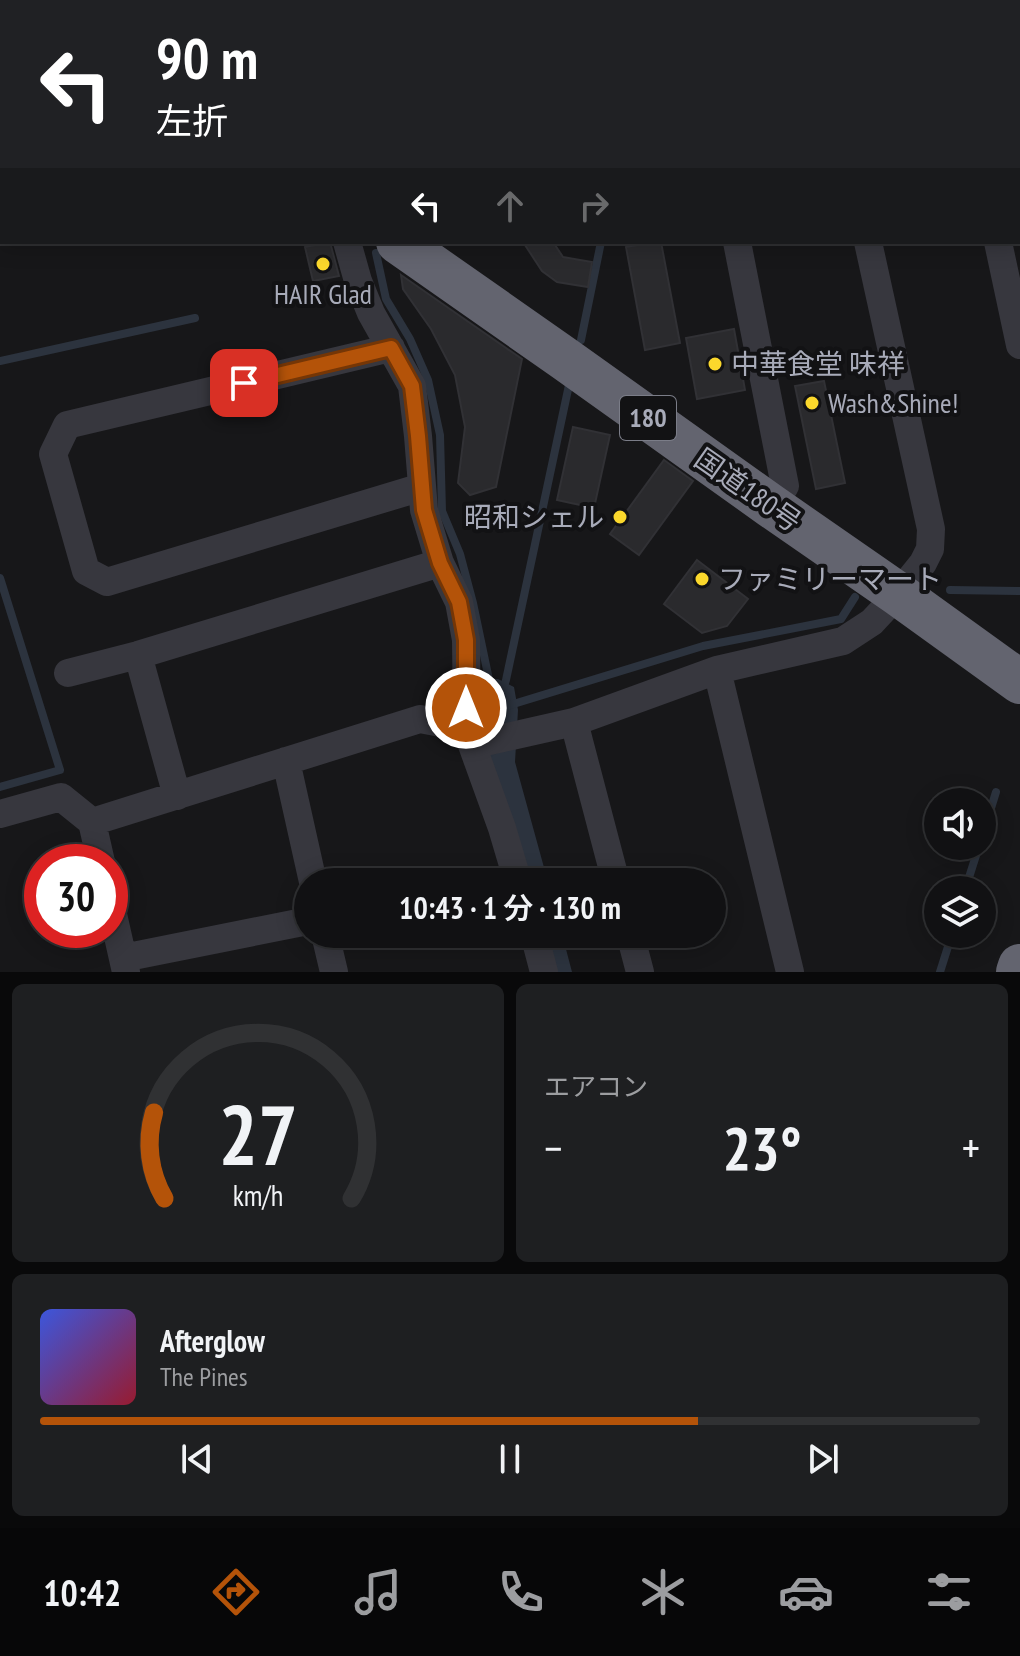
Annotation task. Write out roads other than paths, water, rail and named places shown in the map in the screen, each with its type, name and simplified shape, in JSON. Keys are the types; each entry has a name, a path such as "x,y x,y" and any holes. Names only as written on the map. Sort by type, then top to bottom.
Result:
{"highway":[{"name":"国道180号","path":"401,244 1020,682"},
{"path":"1018,972 1020,966"}],"street":[{"path":"348,244 367,303 412,386 424,510 440,563 459,602 466,640 474,738 514,868"},
{"path":"737,244 785,486 771,506"},
{"path":"92,822 420,719 474,738 518,734 574,722 717,670 843,641 872,622 923,563 930,549 931,529 868,244"},
{"path":"998,244 1020,345"},
{"path":"391,348 67,425 53,454 86,571 107,582 422,487"},
{"path":"68,673 138,655 440,563"},
{"path":"138,655 177,796"},
{"path":"717,670 790,972"},
{"path":"574,722 612,868"},
{"path":"286,761 310,868"},
{"path":"0,814 61,797 92,822 97,844"},
{"path":"125,965 294,924"},
{"path":"328,948 334,972"},
{"path":"538,948 544,972"},
{"path":"634,948 640,972"}],"waterway":[{"path":"581,340 601,244"},
{"path":"376,253 386,299 410,339 428,380 440,435 442,511 460,554 491,689"},
{"path":"0,361 195,318"},
{"path":"502,692 569,385"},
{"path":"0,578 60,770 0,787"},
{"path":"950,590 1020,591"},
{"path":"507,706 703,646 841,619 855,597"},
{"path":"969,876 975,860"},
{"path":"940,972 948,948"}],"place":[{"name":"HAIR Glad","path":"323,264"},
{"name":"中華食堂 味祥","path":"715,364"},
{"name":"Wash&Shine!","path":"812,403"},
{"name":"昭和シェル","path":"620,517"},
{"name":"ファミリーマート","path":"702,579"}]}
